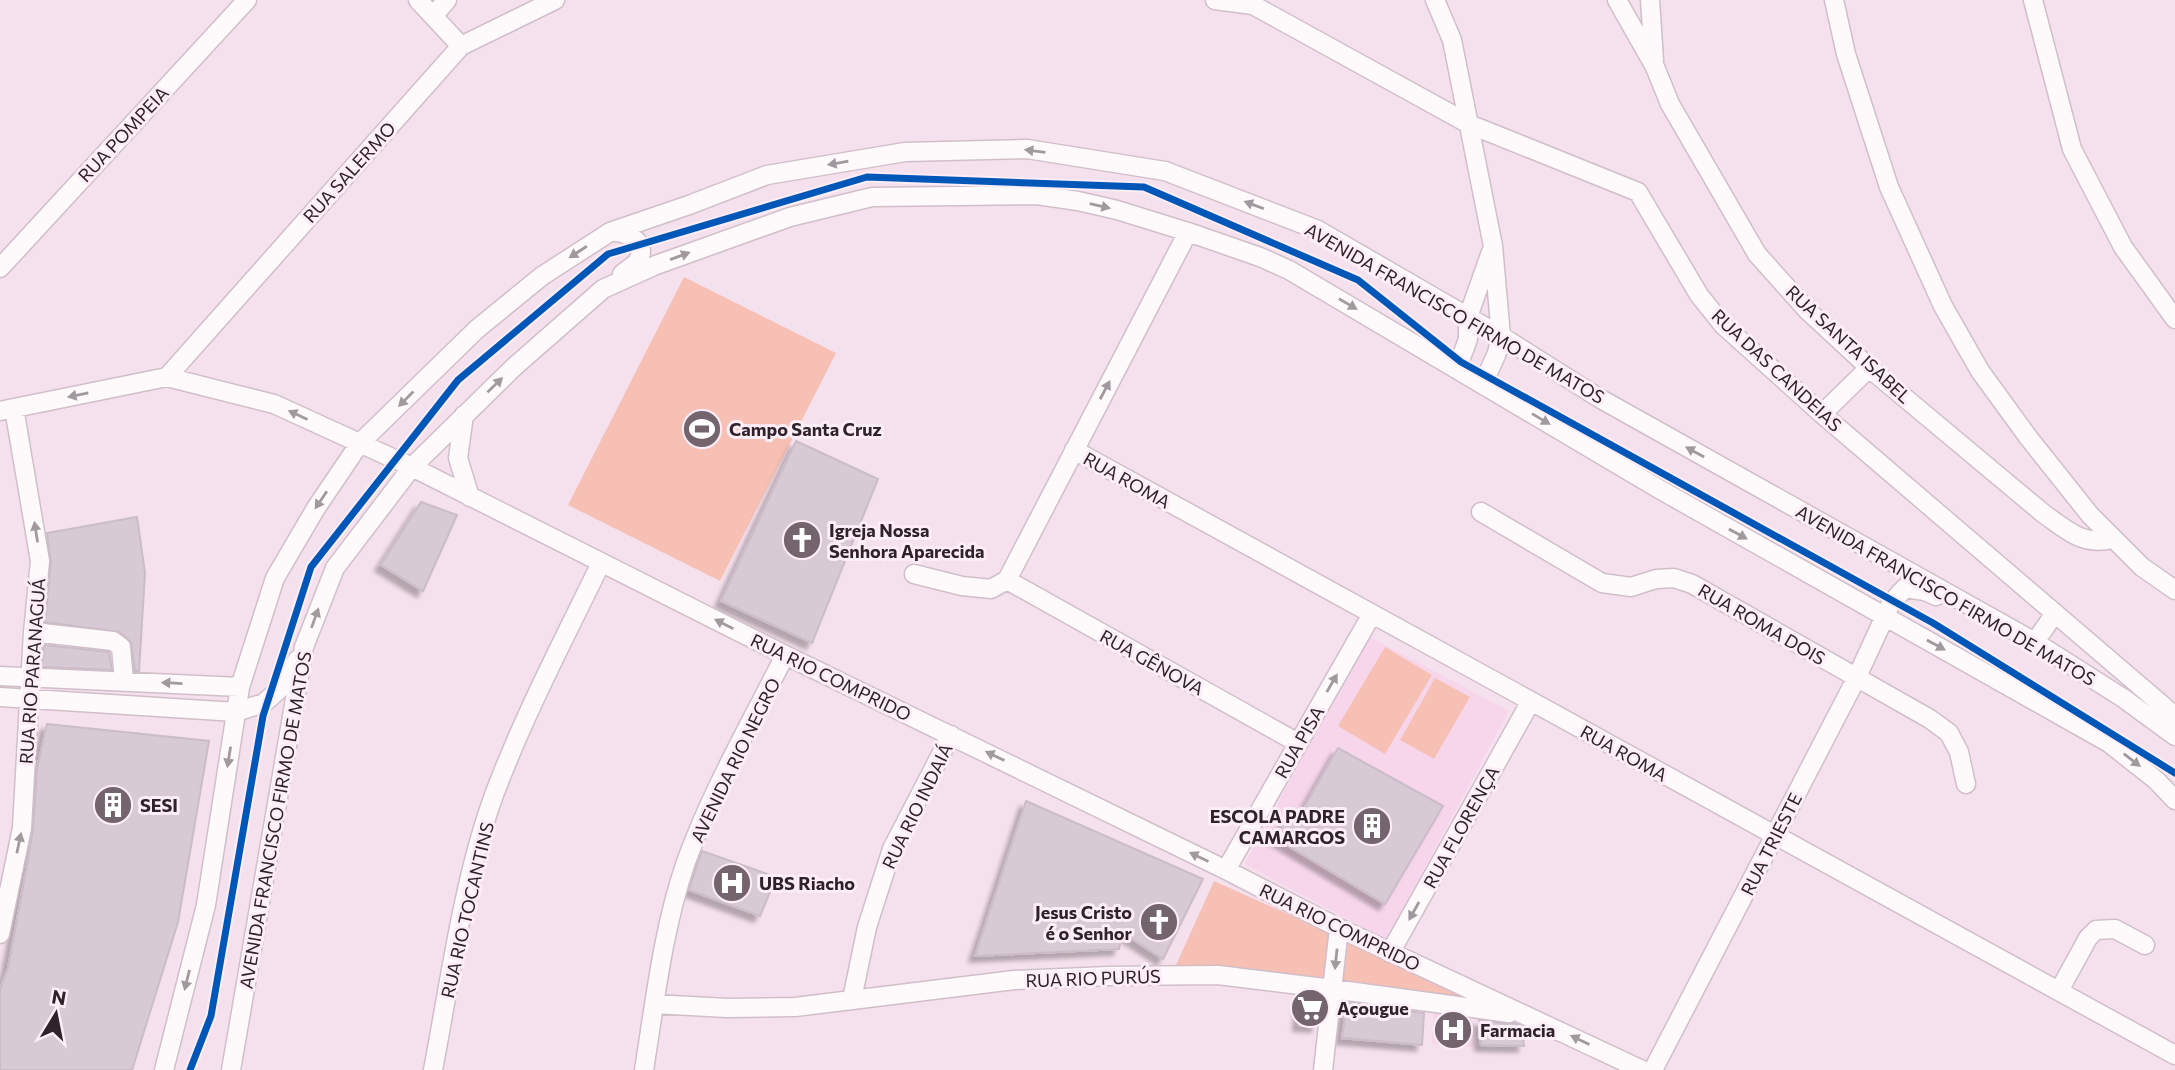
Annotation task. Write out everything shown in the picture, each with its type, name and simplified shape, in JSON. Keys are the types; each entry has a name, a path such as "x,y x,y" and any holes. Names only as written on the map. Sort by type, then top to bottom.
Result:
{"street":[{"name":"RUA POMPEIA","path":"0,268 247,0"},
{"path":"418,0 461,46"},
{"path":"433,15 447,0"},
{"name":"RUA SALERMO","path":"167,377 461,46 555,0"},
{"name":"RUA DAS CANDEIAS","path":"1215,0 1253,5 1469,124 1639,192 1699,295 1723,325 1822,414 2175,716"},
{"path":"1435,0 1452,40 1493,246 1501,336 1497,353 1483,384"},
{"name":"RUA SANTA ISABEL","path":"1617,0 1655,67 1670,104 1757,254 1808,311 1869,368 2044,513 2086,540 2098,542 2112,539"},
{"path":"1650,0 1655,67"},
{"path":"1834,0 1846,54 1889,187 1943,306 1980,371 2090,515 2142,567 2175,590"},
{"path":"2033,0 2072,149 2123,247 2175,319"},
{"name":"AVENIDA FRANCISCO FIRMO DE MATOS","path":"164,1070 206,905 240,687 275,578 316,508 360,443 477,329 542,276 610,232 767,176 905,152 1027,149 1165,171 1318,230 1501,336 1599,398 1986,617 2035,642 2123,698 2175,736"},
{"name":"AVENIDA FRANCISCO FIRMO DE MATOS","path":"232,1070 304,647 335,568 412,467 514,367 603,289 656,265 790,217 872,197 1037,195 1078,201 1188,232 1289,270 1659,489 2109,743 2157,780 2175,800"},
{"path":"603,289 637,262 641,251 638,240 622,232 610,232"},
{"name":"RUA ROMA","path":"1007,580 1188,232"},
{"path":"1457,369 1468,339 1468,317 1493,246"},
{"path":"1822,414 1869,368"},
{"name":"RUA RIO COMPRIDO","path":"7,410 167,377 274,404 412,467 785,655 1226,870 1339,929 1642,1070"},
{"name":"RUA RIO PARANAGUÁ","path":"0,934 22,828 33,632 40,561 7,410"},
{"path":"464,415 458,458 470,497"},
{"name":"RUA ROMA","path":"1074,450 2175,1055"},
{"name":"RUA ROMA DOIS","path":"1482,512 1602,583 1631,587 1656,579 1674,578 1692,584 1930,719 1949,733 1959,752 1966,784"},
{"name":"RUA RIO TOCANTINS","path":"433,1070 471,876 494,796 527,713 601,563"},
{"path":"914,574 962,586 991,589 1007,580"},
{"name":"RUA GÊNOVA","path":"1007,580 1298,743"},
{"name":"RUA TRIESTE","path":"1653,1070 1856,679 1893,598 1905,588 1924,591 1986,617"},
{"path":"2035,642 2055,613"},
{"name":"RUA PISA","path":"1226,870 1372,614"},
{"path":"33,632 113,641 121,647 124,681"},
{"path":"0,696 236,712 264,704 284,685 304,647"},
{"name":"AVENIDA RIO NEGRO","path":"644,1070 669,923 686,862 720,783 785,655"},
{"path":"0,676 240,687"},
{"name":"RUA FLORENÇA","path":"1390,953 1531,701"},
{"name":"RUA RIO INDAIÁ","path":"852,999 867,927 892,849 951,735"},
{"path":"1323,1070 1339,929"},
{"path":"2059,991 2088,938 2096,930 2115,929 2145,946"},
{"name":"RUA RIO PURÚS","path":"654,1004 727,1008 795,1007 1014,980 1108,975 1218,975 1530,1016"}],"shaded area":[{"name":"Campo Santa Cruz","path":"684,277 836,353 720,581 568,505"},
{"path":"1368,636 1509,711 1386,940 1245,864"},
{"path":"1385,647 1432,675 1385,754 1338,726"},
{"path":"1435,678 1470,697 1434,759 1400,740"},
{"path":"1214,881 1330,933 1324,981 1226,967 1176,965"},
{"path":"1348,942 1477,1002 1343,982"},
{"name":"Farmacia","path":"1434,1012 1472,1015 1473,1047 1432,1044"}],"building":[{"name":"Igreja Nossa Senhora Aparecida","path":"796,441 878,479 812,643 721,601"},
{"path":"421,502 457,515 423,591 381,565"},
{"path":"137,517 145,573 139,671 135,671 131,642 119,632 45,622 51,562 47,533"},
{"path":"44,645 109,652 112,670 42,667"},
{"path":"47,724 209,741 178,922 132,1070 0,1070 0,990 8,968 26,871 33,829 37,769"},
{"name":"ESCOLA PADRE CAMARGOS","path":"1338,748 1443,806 1385,904 1275,838 1288,816 1297,820"},
{"path":"1026,801 1203,879 1163,959 1123,933 1119,949 975,956"},
{"name":"UBS Riacho","path":"702,851 776,877 760,916 689,890"},
{"name":"Açougue","path":"1301,997 1320,999 1317,1026 1299,1025"},
{"path":"1347,1002 1424,1013 1422,1045 1342,1038"},
{"path":"1479,1020 1522,1026 1524,1046 1481,1045"}],"cycle path":[{"path":"190,1070 211,1016 263,716 311,567 458,380 608,254 867,177 1144,187 1358,280 1461,362 1933,623 2175,773"}],"place":[{"name":"Campo Santa Cruz","path":"702,429"},
{"name":"Igreja Nossa Senhora Aparecida","path":"802,540"},
{"name":"SESI","path":"113,805"},
{"name":"ESCOLA PADRE CAMARGOS","path":"1372,826"},
{"name":"UBS Riacho","path":"732,883"},
{"name":"Jesus Cristo é o Senhor","path":"1159,922"},
{"name":"Açougue","path":"1310,1008"},
{"name":"Farmacia","path":"1453,1030"}]}
